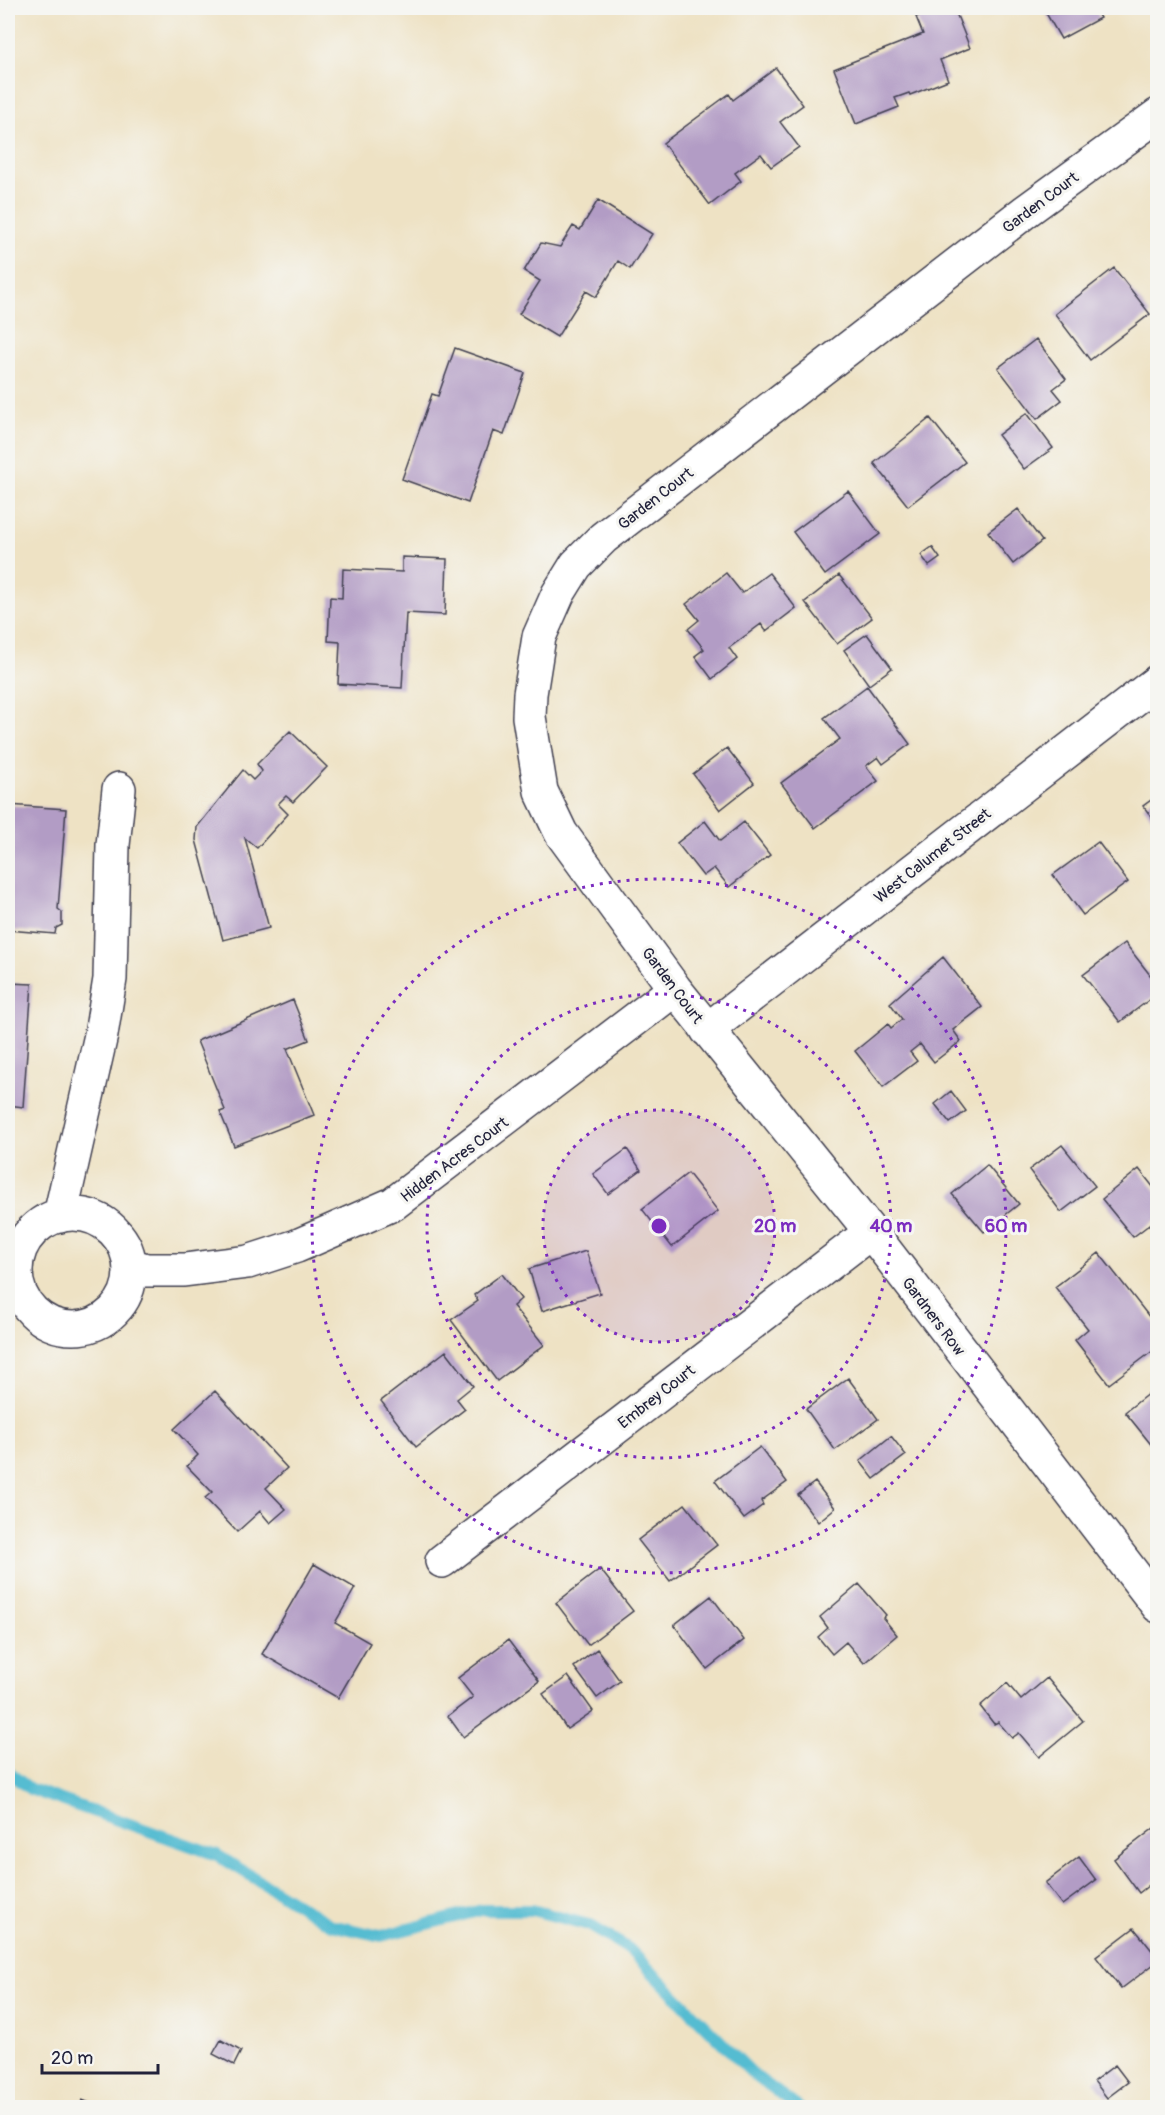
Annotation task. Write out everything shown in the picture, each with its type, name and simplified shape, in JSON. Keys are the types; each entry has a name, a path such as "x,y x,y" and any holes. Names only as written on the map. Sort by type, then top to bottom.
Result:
{"street":[{"name":"Garden Court","path":"707,1029 561,833 541,791 529,717 530,694 539,637 558,594 576,565 603,538 1017,218 1158,115"},
{"name":"West Calumet Street","path":"707,1029 1158,681"},
{"path":"60,1216 101,1035 110,979 113,845 119,789"},
{"name":"Hidden Acres Court","path":"130,1265 146,1270 184,1270 248,1262 297,1246 393,1204 410,1194 675,989"},
{"name":"Gardners Row","path":"707,1029 871,1232 1158,1606"},
{"path":"79,1214 98,1219 114,1230 125,1246 130,1265 129,1283 123,1300 111,1314 95,1324 77,1328 59,1327 42,1319 13,1293 19,1253 28,1236 43,1223 60,1216 79,1214"},
{"name":"Embrey Court","path":"442,1561 871,1232"}],"building":[{"path":"925,8 954,8 970,48 940,60 948,80 910,95 909,93 895,98 899,107 856,124 834,69 923,34 916,17 927,12"},
{"path":"1043,8 1094,8 1100,18 1061,39"},
{"path":"776,68 803,105 780,122 799,147 771,167 761,154 735,173 741,181 710,205 663,143 729,94 733,100"},
{"path":"598,200 652,234 630,269 618,261 596,297 586,291 557,337 519,314 540,281 524,271 541,243 560,247 573,226 580,230"},
{"path":"1114,268 1150,314 1090,360 1055,314"},
{"path":"1036,339 1066,379 1053,389 1062,400 1037,419 998,368"},
{"path":"455,348 525,373 504,435 493,431 468,503 402,479 432,394 438,396"},
{"path":"1027,413 1053,448 1024,469 998,435"},
{"path":"930,418 965,462 908,506 874,463"},
{"path":"848,491 880,534 825,575 793,532"},
{"path":"1018,509 1042,541 1013,564 988,532"},
{"path":"932,547 940,558 929,566 921,555"},
{"path":"402,557 447,559 445,615 406,613 402,688 338,684 340,642 328,641 330,597 342,598 343,569 402,572"},
{"path":"726,573 742,593 769,573 796,608 766,631 761,624 729,648 737,659 712,679 695,656 704,649 688,629 699,620 686,604"},
{"path":"839,575 872,618 837,644 805,602"},
{"path":"867,634 892,668 869,685 844,650"},
{"path":"867,686 910,744 883,764 878,757 866,766 878,781 815,828 781,783 840,739 824,718"},
{"path":"290,731 327,767 293,802 286,796 278,804 288,814 257,848 245,838 269,928 223,940 196,840 197,827 243,770 253,780 262,771 257,764"},
{"path":"727,748 754,783 720,810 693,774"},
{"path":"1158,795 1158,825 1143,806"},
{"path":"8,805 66,809 58,909 62,912 62,925 56,928 55,934 8,930"},
{"path":"705,821 720,841 744,822 770,855 729,887 714,868 703,876 677,843"},
{"path":"1098,842 1128,882 1083,915 1053,875"},
{"path":"1125,943 1158,985 1158,993 1120,1022 1083,975"},
{"path":"943,957 982,1007 953,1030 961,1041 934,1062 920,1044 910,1052 917,1061 883,1087 855,1051 888,1024 891,1028 902,1019 890,1003"},
{"path":"8,983 32,984 23,1107 8,1105"},
{"path":"293,1000 309,1040 287,1049 314,1115 234,1146 220,1112 225,1110 197,1041"},
{"path":"951,1091 966,1111 950,1123 935,1104"},
{"path":"1062,1145 1095,1186 1061,1212 1029,1170"},
{"path":"627,1149 641,1170 608,1194 593,1174"},
{"path":"987,1165 1019,1204 984,1232 952,1194"},
{"path":"1139,1169 1158,1193 1158,1218 1133,1237 1102,1199"},
{"path":"688,1173 718,1211 672,1247 642,1209"},
{"path":"586,1251 600,1293 542,1311 529,1269"},
{"path":"1099,1253 1158,1328 1158,1347 1109,1384 1075,1340 1088,1329 1055,1287"},
{"path":"502,1274 521,1299 513,1306 544,1345 497,1381 451,1320 478,1301 474,1295"},
{"path":"446,1351 473,1386 457,1399 465,1409 416,1447 381,1401"},
{"path":"848,1378 878,1419 835,1450 806,1409"},
{"path":"1158,1386 1158,1453 1125,1412"},
{"path":"215,1391 287,1468 266,1488 286,1509 270,1523 260,1511 237,1532 205,1498 212,1492 187,1466 198,1455 174,1429"},
{"path":"891,1436 906,1455 874,1479 860,1461"},
{"path":"760,1447 787,1482 761,1501 763,1505 744,1519 715,1481"},
{"path":"815,1482 835,1508 818,1522 798,1495"},
{"path":"685,1504 717,1545 670,1581 638,1540"},
{"path":"314,1564 355,1588 335,1623 370,1643 338,1698 262,1654"},
{"path":"600,1569 633,1611 588,1645 556,1603"},
{"path":"859,1584 886,1615 883,1618 897,1635 864,1663 846,1642 832,1654 818,1637 828,1628 820,1617"},
{"path":"711,1596 744,1640 707,1669 674,1625"},
{"path":"508,1640 539,1681 463,1737 448,1716 473,1697 458,1678"},
{"path":"597,1649 620,1681 597,1698 574,1667"},
{"path":"568,1676 593,1711 567,1729 543,1694"},
{"path":"1047,1678 1083,1721 1039,1757 1019,1733 1012,1738 998,1722 994,1724 980,1706 1007,1683 1021,1700"},
{"path":"1158,1825 1158,1878 1139,1893 1114,1859"},
{"path":"1079,1857 1096,1880 1062,1905 1045,1883"},
{"path":"1134,1928 1158,1961 1121,1989 1096,1957"},
{"path":"221,2040 241,2051 234,2065 213,2054"},
{"path":"1115,2065 1128,2082 1107,2098 1094,2081"},
{"path":"82,2100 101,2107 101,2108 79,2108"}],"waterway":[{"path":"8,1772 30,1789 217,1855 331,1925 381,1936 482,1910 532,1910 589,1925 629,1949 754,2075 799,2108"}]}
